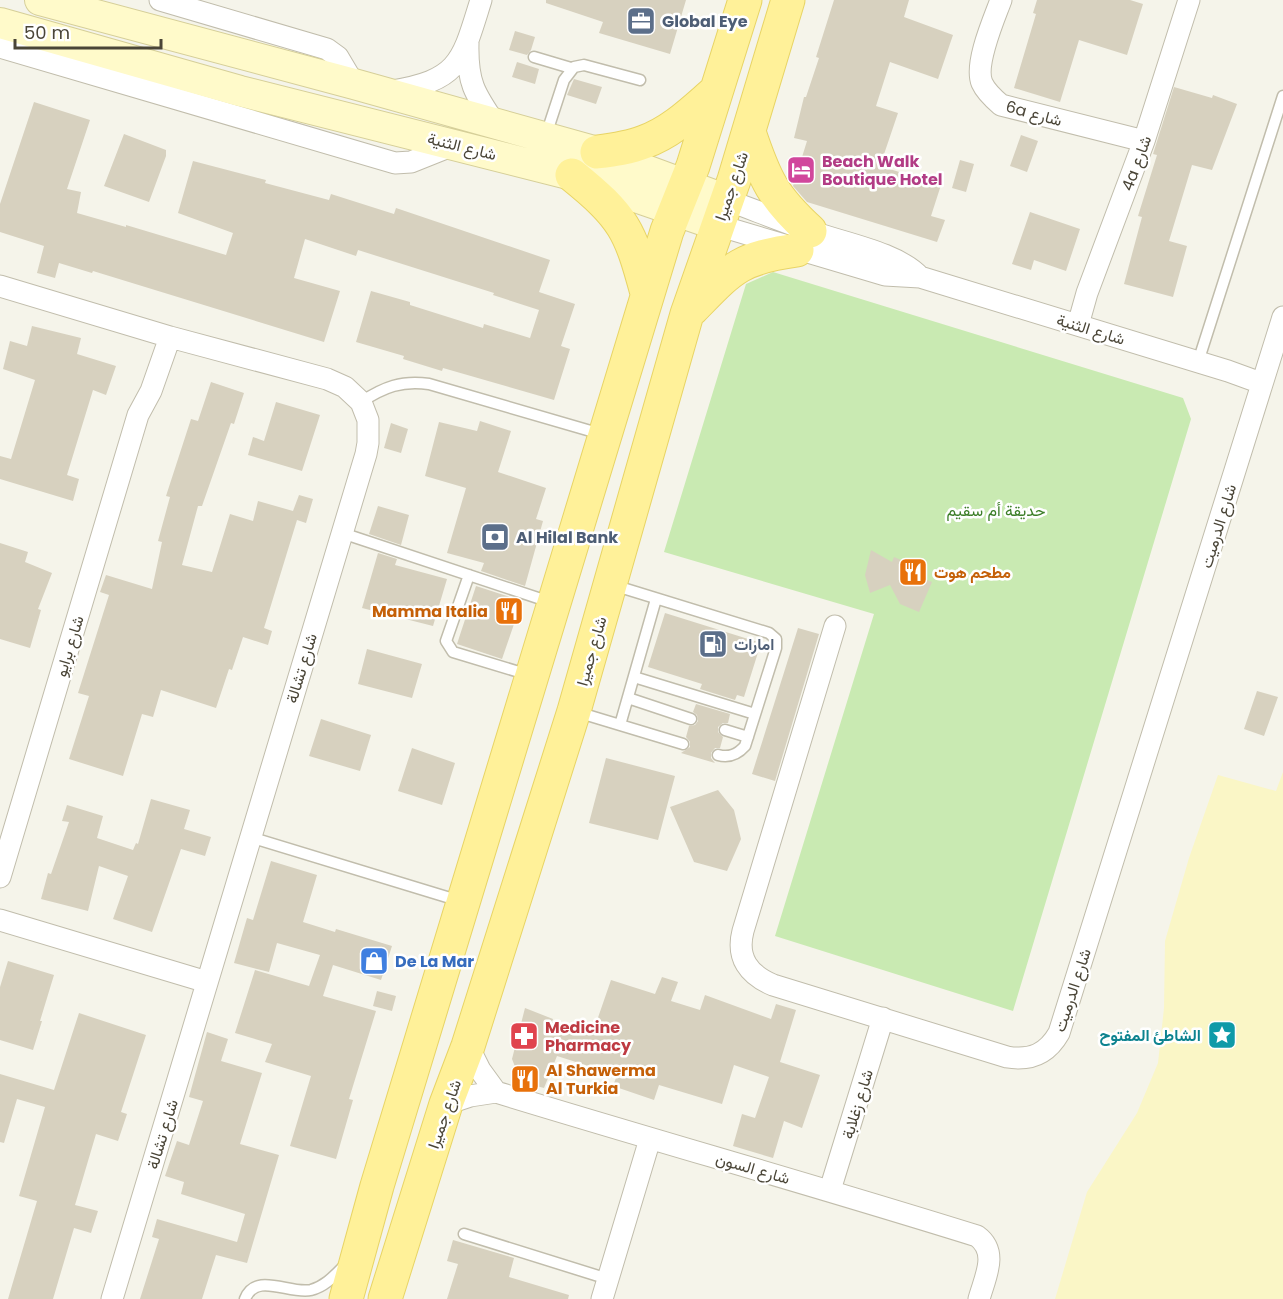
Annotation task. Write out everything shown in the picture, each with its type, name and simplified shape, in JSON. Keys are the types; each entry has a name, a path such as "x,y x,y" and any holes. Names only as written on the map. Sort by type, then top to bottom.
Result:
{"main road":[{"name":"شارع الثنية","path":"40,0 354,84 597,153 680,197 722,213"},
{"path":"346,1299 377,1186 604,435 648,293 745,0"},
{"name":"شارع جميرا","path":"385,1299 574,711 687,314 749,132 788,0"},
{"name":"شارع الثنية","path":"0,23 240,91 572,174 680,197"},
{"path":"597,153 631,146 654,138 680,123 715,92"},
{"path":"687,314 736,267 804,240 761,166 749,132"},
{"path":"572,174 600,198 623,223 636,249 648,293"}],"street":[{"path":"160,0 327,49 338,57 354,84"},
{"path":"384,93 436,81 452,68 468,42 481,0"},
{"name":"6a شارع","path":"1001,0 985,47 980,75 990,96 1000,105 1144,141"},
{"name":"4a شارع","path":"1078,325 1087,293 1144,141 1189,0"},
{"path":"468,42 467,64 471,84 496,125"},
{"path":"0,47 395,163 411,162 456,144"},
{"name":"شارع الثنية","path":"722,213 804,240 899,261 920,277 1261,383"},
{"path":"0,286 162,335 327,379 345,387 361,402"},
{"name":"شارع الدرميت","path":"836,626 742,931 741,950 744,962 759,979 1007,1057 1021,1059 1035,1057 1047,1049 1059,1033 1283,317"},
{"name":"شارع برايو","path":"0,877 138,415 151,391 162,335"},
{"name":"شارع تشالة","path":"112,1299 368,443 368,420 361,402"},
{"path":"0,920 207,982"},
{"name":"شارع زغلابة","path":"830,1190 883,1018"},
{"path":"468,1046 495,1092"},
{"name":"شارع السون","path":"446,1104 470,1096 495,1092 830,1190 977,1236 989,1248 990,1256 979,1299"},
{"path":"605,1289 650,1139"}],"lane":[{"path":"534,57 572,68 584,65 640,80"},
{"path":"545,138 564,80 572,68"},
{"path":"1198,362 1283,96"},
{"path":"361,402 391,386 403,383 429,384 604,435"},
{"path":"342,533 554,603"},
{"path":"469,575 446,641 453,652 531,676"},
{"path":"610,584 773,635 777,644 776,648 744,746 740,751 729,756 718,754"},
{"path":"620,725 656,598"},
{"path":"634,677 755,714"},
{"path":"628,698 691,719"},
{"path":"574,711 683,744"},
{"path":"725,730 748,736"},
{"path":"250,837 463,902"},
{"path":"464,1234 605,1289"},
{"path":"245,1299 251,1290 262,1285 302,1291 318,1287 332,1278 361,1250"}],"green space":[{"name":"حديقة أم سقيم","path":"773,272 1183,398 1191,419 1013,1011 775,936 874,614 664,552 746,284"}],"sand":[{"name":"الشاطئ المفتوح","path":"1283,772 1283,1299 1055,1299 1087,1192 1137,1113 1158,1063 1164,1008 1165,941 1189,858 1218,775 1276,791"}],"building":[{"name":"Global Eye","path":"546,0 686,0 670,54 599,33 603,22 546,3"},
{"path":"834,0 909,0 904,17 953,35 938,79 890,62 876,106 898,113 880,166 941,185 931,216 945,220 937,242 807,202 793,186 807,141 794,138 804,97 806,97 819,58 816,57"},
{"path":"1037,0 1130,0 1143,4 1127,55 1079,40 1060,102 1014,88 1036,14 1033,13"},
{"path":"515,31 535,37 527,55 509,50"},
{"path":"517,62 539,69 535,84 512,77"},
{"path":"574,79 602,87 596,104 567,95"},
{"path":"1174,87 1212,98 1213,95 1237,104 1212,170 1192,165 1169,241 1187,246 1173,297 1124,284 1142,217 1138,216 1157,155 1153,154"},
{"path":"34,102 90,120 67,189 81,192 77,213 226,255 233,233 178,213 193,161 266,180 265,183 329,200 331,194 394,214 396,208 550,260 539,292 575,304 561,346 570,349 554,400 443,368 442,371 403,359 404,356 356,342 371,291 483,328 484,324 530,338 539,310 493,295 494,293 358,250 356,256 305,239 294,278 340,291 324,342 93,271 92,273 59,263 55,278 37,273 44,246 0,232 0,204"},
{"path":"124,134 166,150 166,156 149,202 104,186"},
{"path":"1021,135 1038,141 1027,172 1010,166"},
{"path":"960,160 974,164 966,192 952,188"},
{"path":"1030,212 1080,229 1066,271 1034,260 1031,270 1012,264"},
{"path":"32,326 81,338 77,354 116,366 106,395 93,390 67,475 79,479 73,501 0,479 0,456 11,459 35,380 3,369 10,341 27,346"},
{"path":"211,382 244,393 202,506 198,506 182,565 212,572 230,514 253,521 258,501 293,511 299,495 313,499 306,523 297,520 264,628 272,631 268,645 243,637 216,708 161,690 153,717 142,714 123,776 69,759 89,696 78,693 109,595 100,592 106,575 152,589 162,542 158,541 170,497 166,496 191,419 198,421"},
{"path":"276,402 320,415 302,471 248,455 253,437 264,441"},
{"path":"480,421 511,431 498,472 546,488 536,519 543,521 525,586 481,571 484,563 447,553 466,488 425,476 439,422 477,431"},
{"path":"391,423 408,429 401,453 384,448"},
{"path":"378,506 409,515 401,545 369,534"},
{"path":"0,543 28,552 25,562 52,573 38,609 41,610 30,648 0,639"},
{"path":"871,550 892,562 894,557 915,566 919,577 932,582 919,612 900,604 890,585 870,593 865,575"},
{"path":"378,553 397,559 395,565 447,579 433,626 362,608"},
{"path":"476,586 522,601 502,659 457,644"},
{"path":"665,613 761,643 744,697 737,695 735,700 700,689 702,684 648,667"},
{"path":"798,628 819,634 775,781 752,774"},
{"path":"367,649 422,664 412,698 358,684"},
{"path":"1257,691 1278,697 1264,736 1244,729"},
{"path":"696,704 730,714 728,723 723,723 718,727 718,732 723,737 720,748 715,748 711,753 711,758 715,763 681,753 690,747 690,742 686,737 689,726 695,725 698,721 697,715 693,712"},
{"path":"321,719 371,735 360,771 309,756"},
{"path":"412,748 455,763 442,805 398,791"},
{"path":"606,758 675,776 658,840 589,823"},
{"path":"718,790 734,810 741,839 727,871 694,862 670,807"},
{"path":"151,799 190,810 184,829 211,837 205,856 181,849 152,932 113,919 128,876 99,866 88,911 41,899 48,873 51,874 69,822 62,821 67,805 103,816 97,838 133,850 136,843 138,844"},
{"path":"271,861 317,875 303,922 335,932 336,929 392,946 381,980 333,965 323,996 376,1011 349,1099 353,1100 336,1159 290,1146 311,1076 265,1062 272,1044 235,1033 255,970 309,986 320,955 277,943 269,972 234,963 247,918 253,920"},
{"path":"8,961 54,975 33,1050 0,1040 0,987"},
{"path":"662,977 678,982 671,1001 700,1010 705,995 771,1019 776,1004 796,1010 780,1062 820,1075 802,1128 784,1121 773,1158 733,1146 742,1114 755,1118 769,1077 734,1065 722,1104 659,1085 654,1100 613,1086 617,1075 557,1056 544,1088 521,1082 512,1059 525,1008 553,1019 552,1022 592,1035 611,980 655,994"},
{"path":"377,991 396,996 392,1011 373,1006"},
{"path":"79,1013 146,1035 121,1112 127,1114 118,1141 96,1134 75,1205 98,1211 91,1233 74,1228 53,1299 8,1299 37,1201 19,1196 45,1107 17,1099 4,1143 0,1142 0,1074 54,1090"},
{"path":"207,1032 228,1039 221,1061 262,1073 240,1144 279,1155 247,1263 216,1255 202,1299 140,1299 159,1239 152,1237 157,1219 237,1242 245,1214 181,1194 184,1182 165,1176 177,1141 189,1145 203,1101 189,1097"},
{"path":"453,1240 514,1258 509,1277 569,1295 568,1299 447,1299 458,1264 447,1261"}],"place":[{"name":"Global Eye","path":"641,21"},
{"name":"Beach Walk Boutique Hotel","path":"801,170"},
{"name":"Al Hilal Bank","path":"495,537"},
{"name":"مطحم هوت","path":"913,572"},
{"name":"Mamma Italia","path":"509,611"},
{"name":"امارات","path":"713,644"},
{"name":"De La Mar","path":"374,961"},
{"name":"الشاطئ المفتوح","path":"1222,1035"},
{"name":"Medicine Pharmacy","path":"524,1036"},
{"name":"Al Shawerma Al Turkia","path":"525,1079"}]}
